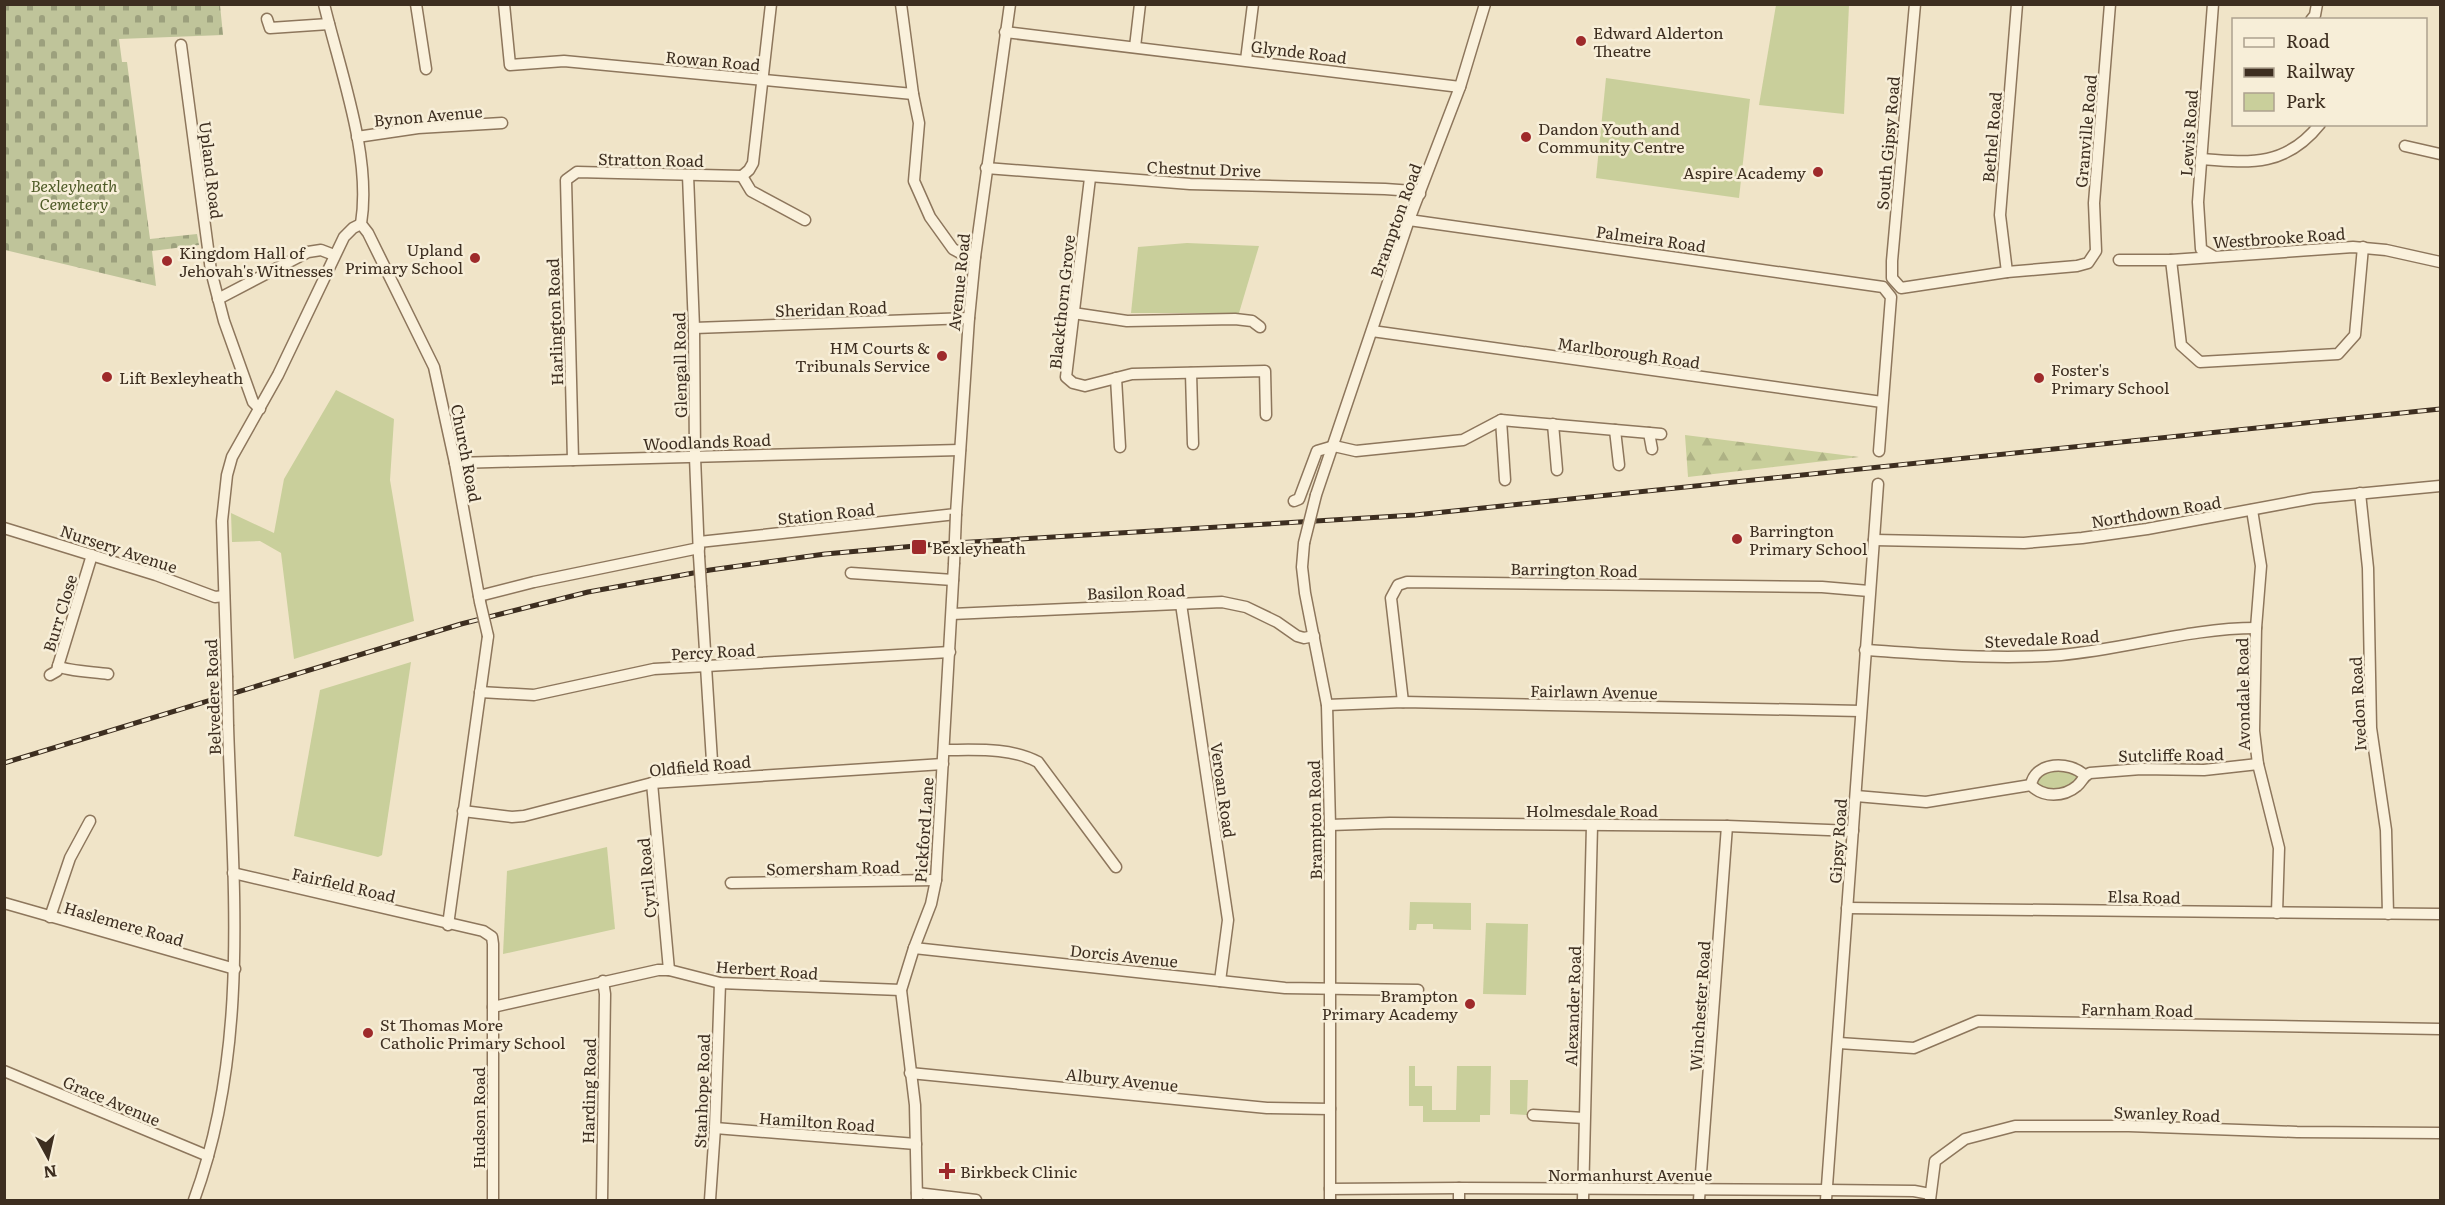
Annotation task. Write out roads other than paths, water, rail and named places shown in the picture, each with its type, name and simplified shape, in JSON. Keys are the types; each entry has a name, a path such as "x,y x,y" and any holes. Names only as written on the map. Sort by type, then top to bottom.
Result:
{"street":[{"path":"324,4 357,137 364,194 361,224"},
{"path":"416,4 426,69"},
{"name":"Rowan Road","path":"504,4 510,65 564,61 912,94"},
{"path":"771,4 753,163 742,176 751,191 805,220"},
{"path":"901,4 912,94 919,123 914,181 930,218 953,249 964,255 975,257"},
{"name":"Avenue Road","path":"954,564 969,318 975,257 1010,4"},
{"path":"1135,47 1140,4"},
{"path":"1246,60 1253,4"},
{"name":"Brampton Road","path":"1330,1195 1330,825 1327,705 1303,575 1304,543 1316,495 1409,220 1460,87 1485,4"},
{"name":"South Gipsy Road","path":"1880,451 1892,261 1915,4"},
{"name":"Bethel Road","path":"2007,272 2000,215 2017,4"},
{"name":"Granville Road","path":"2007,272 2077,266 2093,259 2096,251 2094,203 2110,4"},
{"name":"Lewis Road","path":"2213,4 2198,202 2200,245 2204,252 2213,256"},
{"path":"267,19 270,28 329,24"},
{"name":"Glynde Road","path":"1005,32 1460,87"},
{"name":"Upland Road","path":"181,45 211,271 224,321 253,402 260,409"},
{"name":"Bynon Avenue","path":"357,137 418,128 502,123"},
{"path":"2202,159 2256,162 2299,146 2318,126"},
{"path":"2409,144 2440,154"},
{"name":"Chestnut Drive","path":"986,168 1090,178 1190,184 1404,190 1420,194"},
{"name":"Stratton Road","path":"565,184 569,176 577,172 742,176"},
{"name":"Glengall Road","path":"688,175 694,328 695,457 713,777"},
{"name":"Blackthorn Grove","path":"1090,178 1066,377 1073,384 1085,386 1132,374 1265,371 1266,415"},
{"name":"Harlington Road","path":"565,184 573,460"},
{"name":"Palmeira Road","path":"1409,220 1892,287"},
{"name":"Belvedere Road","path":"194,1200 208,1156 229,1057 235,969 222,513 227,475 232,457 260,409 308,314 334,255 344,237 361,224"},
{"name":"Church Road","path":"361,224 368,233 434,367 488,636 448,924"},
{"path":"2171,260 2181,345 2200,362 2311,357 2338,354 2355,335 2363,247"},
{"name":"Westbrooke Road","path":"2119,260 2171,260 2363,247 2440,262"},
{"path":"218,299 308,252 321,250 334,255"},
{"path":"1892,287 1906,288 2007,272"},
{"path":"1073,313 1127,321 1235,319 1252,321 1260,327"},
{"name":"Sheridan Road","path":"694,328 969,318"},
{"name":"Marlborough Road","path":"1372,331 1882,402"},
{"path":"1191,373 1193,444"},
{"path":"1116,378 1120,447"},
{"path":"1501,420 1505,480"},
{"path":"1294,501 1299,499 1317,451 1334,446 1356,450 1463,440 1501,420 1655,434 1652,449"},
{"path":"1553,424 1557,470"},
{"path":"1615,430 1619,465"},
{"name":"Woodlands Road","path":"455,464 960,450"},
{"name":"Gipsy Road","path":"1826,1195 1839,1043 1878,484"},
{"name":"Northdown Road","path":"1874,540 2024,543 2074,539 2360,493 2440,486"},
{"name":"Ivedon Road","path":"2360,493 2368,568 2371,728 2386,830 2388,914"},
{"name":"Avondale Road","path":"2252,510 2261,566 2254,700 2258,764 2279,848 2277,912"},
{"name":"Station Road","path":"479,599 534,582 699,548 956,514"},
{"name":"Nursery Avenue","path":"4,528 215,597 224,596"},
{"name":"Burr Close","path":"92,555 58,666 65,670 83,669 108,674"},
{"name":"Pickford Lane","path":"917,1197 915,1105 901,990 931,904 936,880 954,564"},
{"path":"851,573 953,580"},
{"name":"Barrington Road","path":"1403,702 1391,598 1398,585 1407,582 1822,587 1869,591"},
{"name":"Basilon Road","path":"952,614 1222,602 1246,607 1277,622 1297,636 1304,638 1314,636"},
{"name":"Veroan Road","path":"1181,604 1228,920 1220,981"},
{"name":"Stevedale Road","path":"1865,650 2025,657 2091,652 2172,637 2256,628"},
{"name":"Percy Road","path":"480,692 534,695 654,669 950,652"},
{"path":"50,675 57,671 58,666"},
{"name":"Fairlawn Avenue","path":"1327,705 1403,702 1861,711"},
{"path":"944,750 1010,752 1023,754 1038,762 1116,867"},
{"name":"Oldfield Road","path":"464,811 512,817 525,816 652,783 713,777 943,764"},
{"name":"Sutcliffe Road","path":"2031,785 2034,778 2050,766 2067,766 2078,769 2084,775 2114,770 2204,770 2258,764"},
{"path":"1856,796 1926,802 2031,785 2041,792 2060,795 2073,789 2084,775"},
{"name":"Cyril Road","path":"652,783 669,970"},
{"path":"50,917 70,858 90,821"},
{"name":"Holmesdale Road","path":"1330,825 1727,826 1853,831"},
{"name":"Alexander Road","path":"1583,1200 1592,825"},
{"name":"Winchester Road","path":"1700,1195 1727,826"},
{"name":"Fairfield Road","path":"233,873 448,924"},
{"name":"Somersham Road","path":"731,883 936,880"},
{"name":"Haslemere Road","path":"4,903 235,969"},
{"name":"Elsa Road","path":"1847,908 2440,914"},
{"name":"Hudson Road","path":"448,924 483,931 492,937 492,1200"},
{"name":"Dorcis Avenue","path":"914,948 1285,988 1418,990"},
{"name":"Herbert Road","path":"493,1007 658,970 669,970 720,983 901,990"},
{"name":"Harding Road","path":"602,1200 605,994 603,981"},
{"name":"Stanhope Road","path":"710,1200 720,983"},
{"name":"Farnham Road","path":"1839,1043 1914,1048 1978,1021 2440,1029"},
{"name":"Grace Avenue","path":"4,1071 208,1156"},
{"name":"Albury Avenue","path":"910,1072 1267,1108 1330,1108"},
{"path":"1533,1115 1584,1118"},
{"name":"Swanley Road","path":"1930,1197 1935,1161 1965,1138 2015,1126 2129,1126 2297,1132 2440,1133"},
{"name":"Hamilton Road","path":"715,1128 916,1144"},
{"path":"1459,1188 1459,1200"},
{"name":"Normanhurst Avenue","path":"1330,1195 1459,1188 1583,1188 1700,1195 1826,1195 1914,1191 1930,1197"},
{"path":"917,1197 976,1200"}],"railway":[{"path":"4,763 461,624 588,592 710,570 825,554 938,544 1415,515 2440,409"}],"place":[{"name":"Edward Alderton Theatre","path":"1581,41"},
{"name":"Dandon Youth and Community Centre","path":"1526,137"},
{"name":"Aspire Academy","path":"1818,172"},
{"name":"Upland Primary School","path":"475,258"},
{"name":"Kingdom Hall of Jehovah's Witnesses","path":"167,261"},
{"name":"HM Courts & Tribunals Service","path":"942,356"},
{"name":"Lift Bexleyheath","path":"107,377"},
{"name":"Foster's Primary School","path":"2039,378"},
{"name":"Barrington Primary School","path":"1737,539"},
{"name":"Bexleyheath","path":"919,547"},
{"name":"Brampton Primary Academy","path":"1470,1004"},
{"name":"St Thomas More Catholic Primary School","path":"368,1033"},
{"name":"Birkbeck Clinic","path":"947,1171"}],"park label":[{"name":"Bexleyheath Cemetery","path":"74,194"}]}
